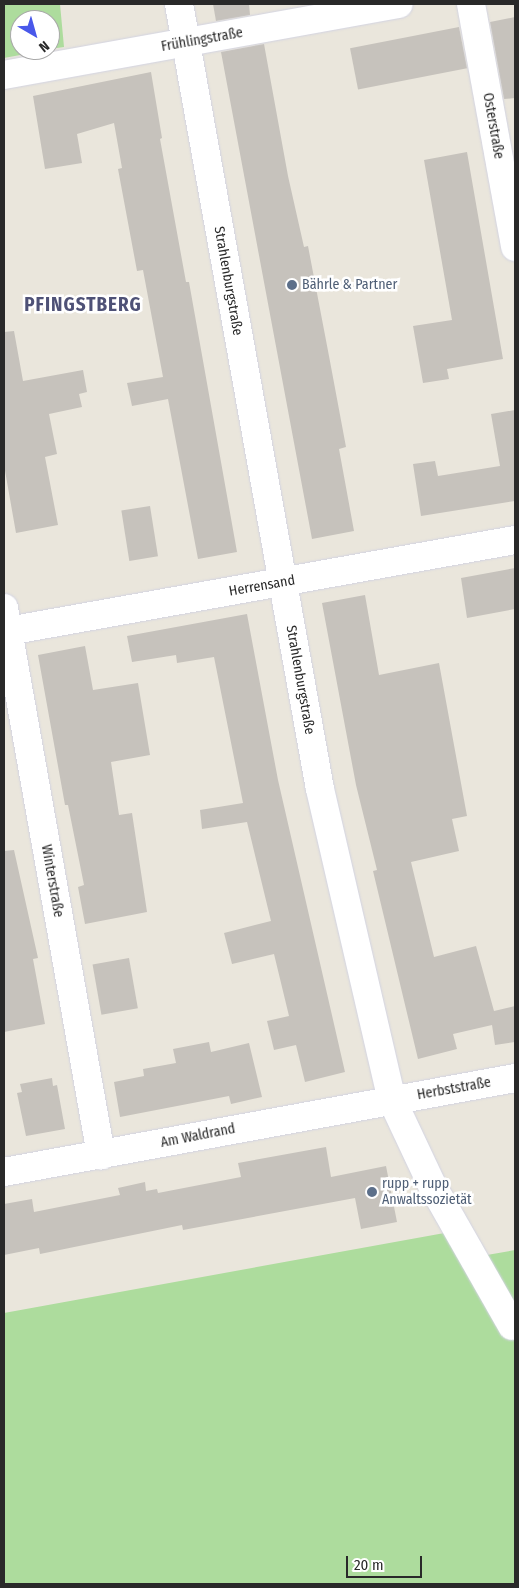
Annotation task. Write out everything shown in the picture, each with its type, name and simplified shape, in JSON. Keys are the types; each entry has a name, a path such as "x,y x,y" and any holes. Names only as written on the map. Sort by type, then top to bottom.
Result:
{"street":[{"name":"Strahlenburgstraße","path":"179,4 320,789 392,1100 432,1185 512,1326"},
{"name":"Frühlingstraße","path":"4,75 186,44 399,4"},
{"name":"Osterstraße","path":"471,4 515,248"},
{"name":"Herrensand","path":"5,615 283,583 515,540"},
{"name":"Winterstraße","path":"5,615 12,712 101,1155"},
{"name":"Herbststraße","path":"392,1100 515,1078"},
{"name":"Am Waldrand","path":"4,1172 392,1100"}],"green space":[{"path":"4,4 60,4 64,47 60,48 60,10 10,10 10,57 4,58"},
{"path":"450,1232 464,1259 515,1250 515,1584 4,1584 4,1313"}],"building":[{"path":"213,4 249,4 250,15 216,21"},
{"path":"515,17 515,98 504,99 490,22"},
{"path":"459,27 467,68 358,89 350,48"},
{"path":"264,44 288,176 304,247 308,246 346,447 339,449 354,531 312,539 221,52"},
{"path":"151,72 162,138 160,139 186,282 189,282 237,552 198,559 168,399 132,406 127,383 163,377 143,270 137,271 118,169 122,168 114,123 77,134 82,163 45,169 33,96"},
{"path":"467,152 503,359 447,369 449,379 423,383 413,326 452,320 424,160"},
{"path":"14,331 23,381 83,370 87,392 79,394 82,407 49,414 57,454 45,457 58,525 16,533 4,465 4,332"},
{"path":"515,410 515,501 421,516 413,464 435,461 438,476 500,466 491,414"},
{"path":"150,506 158,556 129,561 121,511"},
{"path":"515,568 515,609 467,618 461,578"},
{"path":"365,595 379,675 439,663 467,816 452,819 459,851 411,862 434,957 476,946 494,1011 515,1006 515,1042 495,1045 492,1025 453,1034 457,1049 418,1059 373,871 377,870 356,785 322,603"},
{"path":"247,614 278,780 345,1072 305,1082 296,1045 274,1050 267,1021 289,1016 274,954 232,964 224,933 271,921 247,822 202,829 200,810 243,803 214,657 177,663 176,655 132,662 127,636"},
{"path":"85,646 93,690 138,683 150,755 111,762 119,815 132,813 147,912 85,924 78,887 84,885 68,805 65,805 38,655"},
{"path":"14,850 38,958 33,959 45,1024 4,1032 4,851"},
{"path":"129,958 138,1008 101,1015 93,964"},
{"path":"209,1042 211,1052 249,1043 262,1097 231,1104 229,1096 120,1117 114,1082 144,1076 143,1069 176,1063 173,1049"},
{"path":"52,1078 53,1086 57,1085 65,1129 26,1136 17,1093 22,1092 20,1084"},
{"path":"326,1147 331,1177 386,1166 397,1222 361,1229 355,1198 183,1230 182,1225 40,1254 39,1248 4,1255 4,1204 32,1199 34,1212 120,1195 118,1188 145,1182 146,1191 157,1189 158,1193 241,1177 238,1163"}],"place":[{"name":"Bährle & Partner","path":"292,285"},
{"name":"rupp + rupp Anwaltssozietät","path":"372,1192"}],"district":[{"name":"PFINGSTBERG","path":"83,305"}]}
